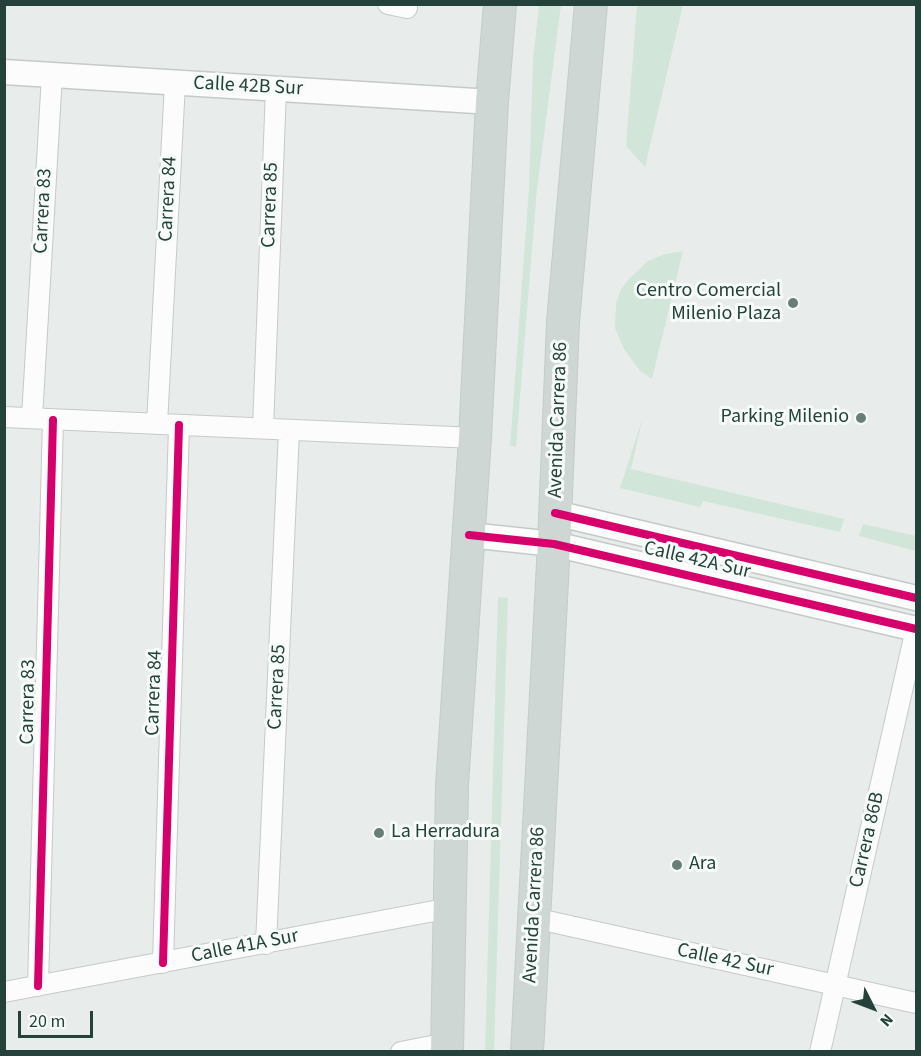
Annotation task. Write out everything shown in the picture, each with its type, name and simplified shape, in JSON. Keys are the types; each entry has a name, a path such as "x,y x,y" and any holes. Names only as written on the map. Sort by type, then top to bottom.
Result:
{"main road":[{"path":"447,1047 452,785 475,438 492,102 500,4"},
{"name":"Avenida Carrera 86","path":"527,1052 554,544 563,322 591,4"}],"street":[{"name":"Calle 42B Sur","path":"4,72 492,102"},
{"name":"Carrera 83","path":"32,418 52,75"},
{"name":"Carrera 84","path":"157,424 175,83"},
{"name":"Carrera 85","path":"263,428 276,89"},
{"path":"4,417 475,438"},
{"name":"Carrera 83","path":"38,986 53,420"},
{"name":"Carrera 84","path":"164,963 179,425"},
{"name":"Carrera 85","path":"266,944 289,430"},
{"name":"Calle 42A Sur","path":"555,513 916,597"},
{"name":"Calle 42A Sur","path":"469,536 554,544 916,629"},
{"name":"Carrera 86B","path":"820,1052 916,629"},
{"name":"Calle 41A Sur","path":"4,992 450,908"},
{"name":"Calle 42 Sur","path":"534,918 916,1003"},
{"path":"401,1052 447,1047"}],"green space":[{"path":"539,5 561,5 537,189 516,446 510,446 529,188 533,61"},
{"path":"637,5 683,5 645,167 626,146"},
{"path":"683,251 652,379 640,371 624,349 615,328 616,304 620,291 628,280 648,261 665,254"},
{"path":"643,417 631,469 844,519 840,532 703,501 700,507 620,488"},
{"path":"863,524 916,536 916,551 859,536"},
{"path":"498,597 508,598 494,1051 485,1052"}],"cycle path":[{"path":"38,986 53,420"},
{"path":"163,963 179,425"},
{"path":"555,513 916,598"},
{"path":"469,535 554,544 916,629"}],"place":[{"name":"Centro Comercial Milenio Plaza","path":"793,303"},
{"name":"Parking Milenio","path":"861,418"},
{"name":"La Herradura","path":"379,833"},
{"name":"Ara","path":"677,865"}]}
